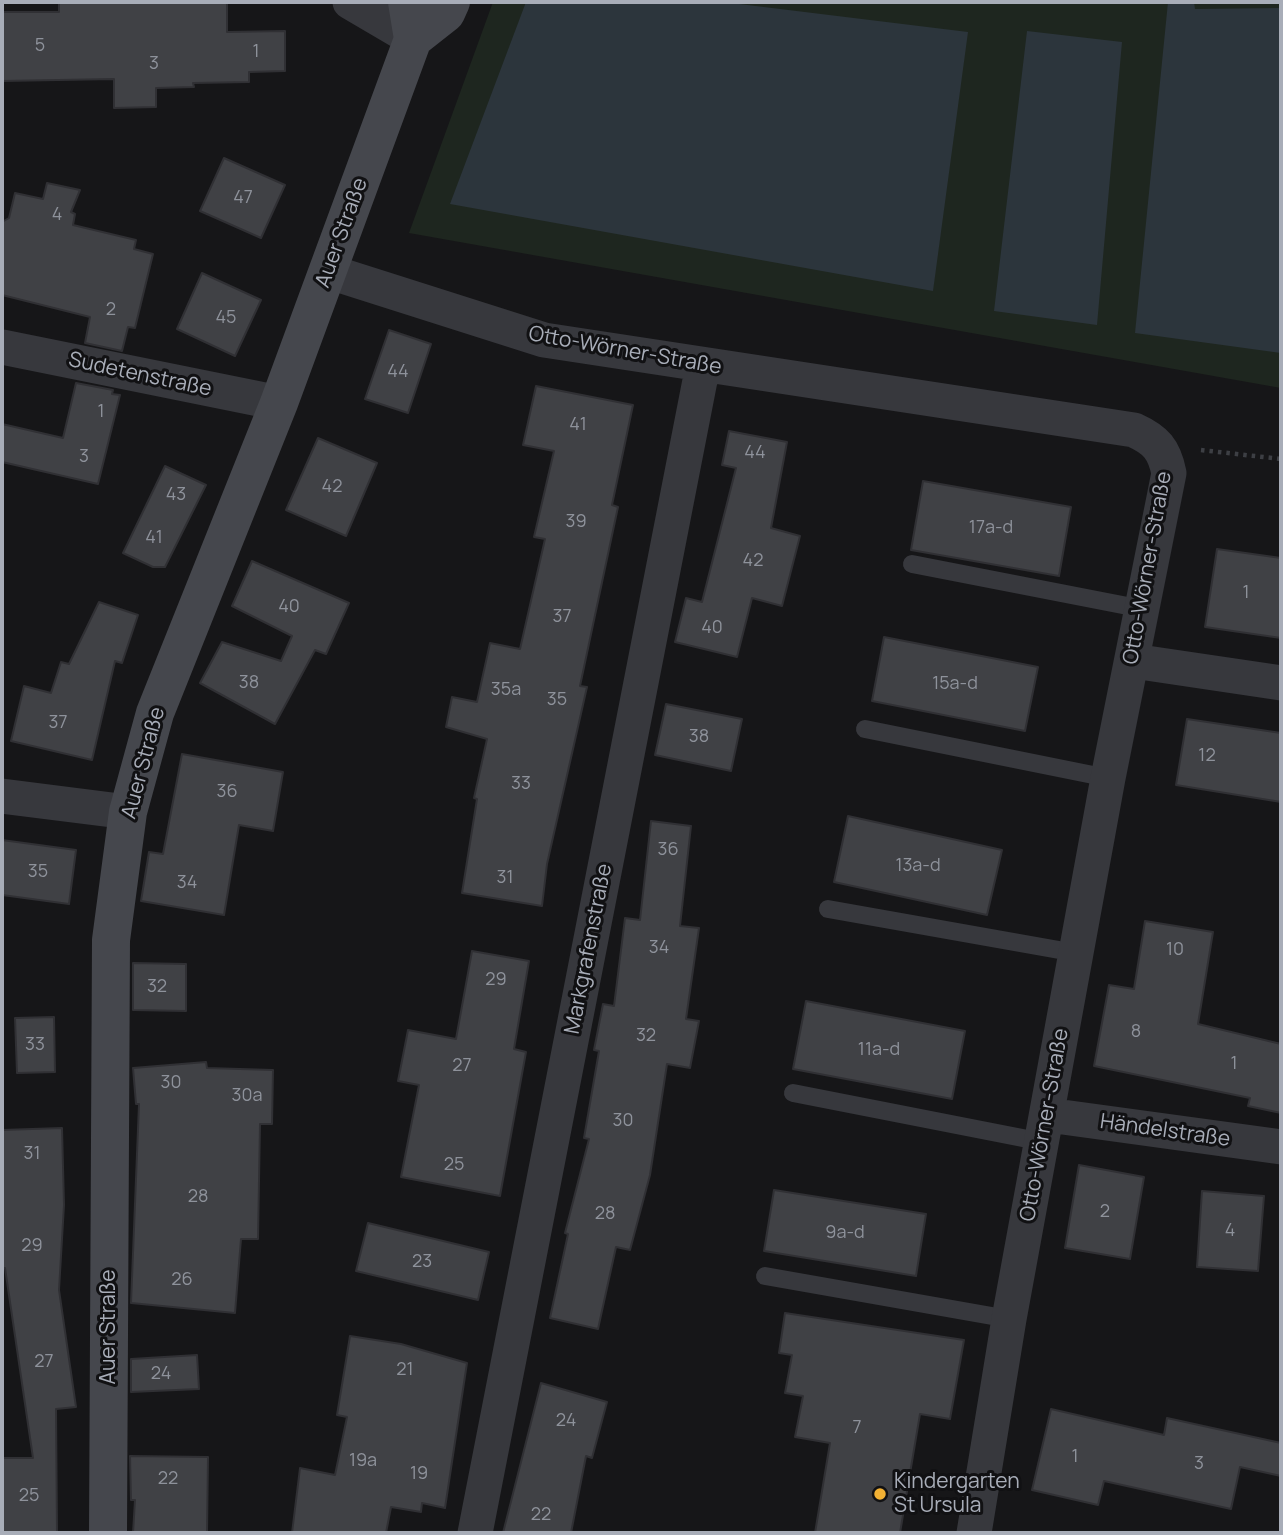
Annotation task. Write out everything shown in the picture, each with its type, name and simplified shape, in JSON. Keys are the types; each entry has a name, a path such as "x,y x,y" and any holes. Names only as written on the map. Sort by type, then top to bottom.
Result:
{"main road":[{"name":"Auer Straße","path":"108,1533 111,940 128,812 155,713 279,403 413,39 407,2"},
{"path":"413,39 446,13 451,2"}],"street":[{"path":"350,2 413,39"},
{"name":"Otto-Wörner-Straße","path":"327,271 544,340 1134,430 1152,438 1165,453 1169,473 1108,778 1009,1319 974,1533"},
{"name":"Sudetenstraße","path":"2,347 279,403"},
{"name":"Markgrafenstraße","path":"475,1533 703,365"},
{"path":"1133,661 1281,683"},
{"path":"2,796 128,812"},
{"name":"Händelstraße","path":"1045,1129 1281,1147"}],"lane":[{"path":"912,564 1143,609"},
{"path":"865,729 1108,778"},
{"path":"828,909 1076,953"},
{"path":"793,1093 1045,1129"},
{"path":"765,1276 1009,1319"}],"path":[{"path":"1165,453 1197,450 1281,459"}],"shaded area":[{"path":"493,2 1281,2 1281,388 409,233"},
{"path":"526,2 723,2 968,32 933,291 450,204"},
{"path":"1168,2 1194,2 1195,9 1281,8 1281,353 1135,333"},
{"path":"1027,31 1122,42 1097,325 994,311"}],"building":[{"path":"59,2 227,2 227,32 285,31 285,71 249,72 249,82 193,83 194,87 156,88 156,107 114,108 114,79 2,81 2,12 59,12"},
{"path":"224,158 285,185 261,238 200,211"},
{"path":"47,183 80,190 71,212 75,214 73,225 136,240 134,249 153,254 135,328 128,327 122,351 85,343 90,317 2,295 2,222 9,218 15,193 43,199"},
{"path":"202,273 261,300 235,356 177,329"},
{"path":"389,330 431,344 408,413 365,399"},
{"path":"76,383 113,390 112,394 120,395 98,484 2,462 2,424 63,438"},
{"path":"536,386 633,405 612,505 618,507 580,686 587,687 547,864 542,906 462,893 477,799 474,798 487,739 446,727 452,697 477,702 490,643 520,649 545,539 534,537 554,451 523,445"},
{"path":"729,431 787,442 771,528 800,536 782,606 752,598 737,657 675,642 686,598 702,602 736,468 722,465"},
{"path":"318,438 377,463 346,536 286,510"},
{"path":"165,466 206,485 165,567 153,567 123,553"},
{"path":"923,481 1071,507 1059,576 911,550"},
{"path":"1217,549 1281,558 1281,638 1205,627"},
{"path":"252,561 349,603 326,654 315,650 275,724 200,683 222,642 281,661 292,636 232,606"},
{"path":"99,602 138,615 122,663 115,661 92,760 11,741 24,686 51,693 61,662 69,664"},
{"path":"884,637 1038,667 1025,731 872,701"},
{"path":"666,704 742,719 731,771 655,755"},
{"path":"1187,719 1281,733 1281,802 1176,785"},
{"path":"182,754 283,772 273,831 239,825 224,915 141,901 149,852 163,854"},
{"path":"848,816 1002,850 987,915 834,882"},
{"path":"651,821 691,826 680,926 699,928 686,1019 699,1021 690,1068 667,1064 650,1175 630,1250 616,1247 598,1329 550,1318 568,1234 565,1233 589,1139 584,1138 599,1051 594,1050 603,1004 614,1006 625,918 640,920"},
{"path":"2,840 76,850 69,904 2,895"},
{"path":"1145,921 1213,932 1198,1024 1281,1044 1281,1113 1248,1106 1250,1098 1094,1066 1109,985 1134,989"},
{"path":"472,951 529,961 514,1049 526,1052 500,1196 401,1177 419,1085 398,1081 408,1030 456,1039"},
{"path":"133,963 186,964 186,1011 133,1010"},
{"path":"806,1001 965,1031 952,1099 793,1069"},
{"path":"54,1017 55,1072 17,1073 15,1018"},
{"path":"206,1062 207,1068 273,1070 272,1124 260,1124 258,1239 241,1239 235,1313 131,1303 139,1104 136,1104 133,1068"},
{"path":"62,1128 64,1205 59,1290 76,1407 56,1409 57,1533 2,1533 2,1458 33,1458 5,1268 2,1268 2,1130"},
{"path":"1079,1165 1144,1177 1130,1259 1065,1248"},
{"path":"774,1190 926,1214 916,1276 764,1251"},
{"path":"1202,1191 1264,1196 1258,1271 1197,1267"},
{"path":"368,1223 489,1252 478,1300 356,1271"},
{"path":"785,1313 964,1340 950,1419 920,1414 900,1533 815,1533 830,1443 795,1437 803,1396 785,1393 792,1355 779,1353"},
{"path":"350,1336 401,1344 467,1363 445,1508 422,1503 421,1512 391,1507 386,1533 292,1533 300,1468 335,1475 347,1417 337,1415"},
{"path":"197,1355 199,1389 131,1392 131,1359"},
{"path":"541,1383 607,1402 592,1458 586,1456 571,1533 503,1533"},
{"path":"1051,1409 1164,1435 1167,1418 1281,1443 1281,1476 1240,1467 1231,1509 1104,1481 1098,1505 1032,1490"},
{"path":"130,1456 208,1457 207,1533 133,1533 135,1500 131,1500"}],"place":[{"name":"Kindergarten St Ursula","path":"880,1494"}]}
